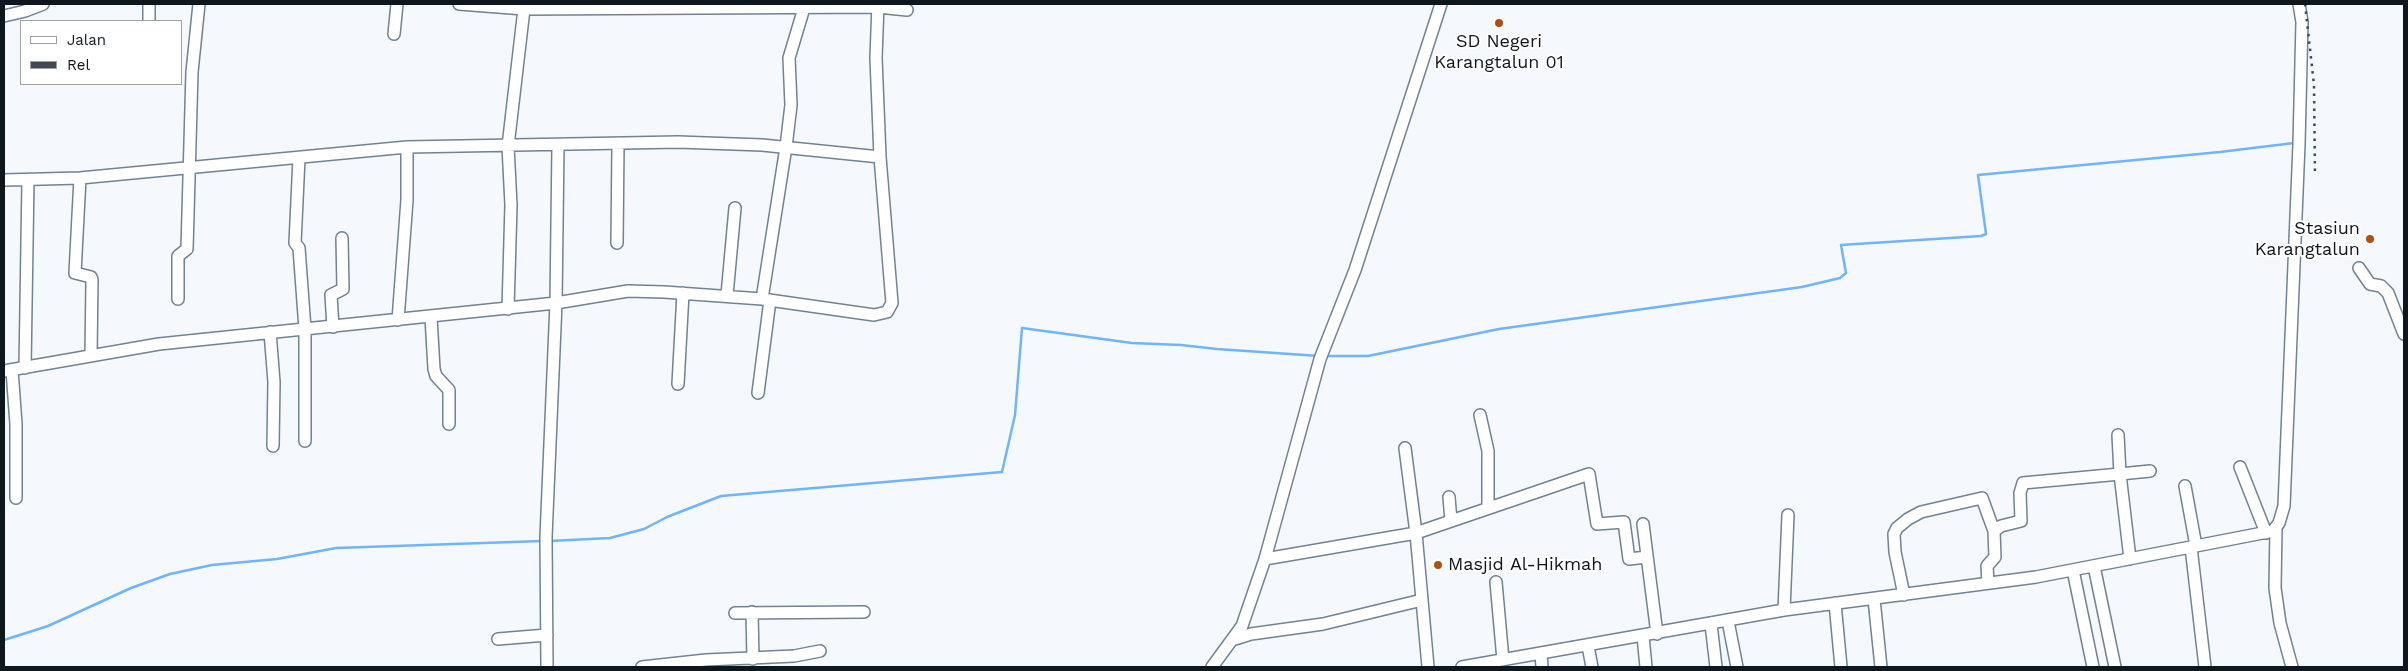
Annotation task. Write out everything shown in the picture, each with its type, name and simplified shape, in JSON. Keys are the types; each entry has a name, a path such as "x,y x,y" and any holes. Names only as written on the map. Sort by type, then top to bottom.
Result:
{"street":[{"path":"4,16 43,4"},
{"path":"149,4 149,20"},
{"path":"178,298 178,256 187,249 191,168 187,76 199,4"},
{"path":"394,34 397,4"},
{"path":"459,4 524,9 804,8 878,5 908,10"},
{"path":"1212,667 1235,639 1242,626 1265,559 1322,355 1354,270 1441,4"},
{"path":"2271,531 2284,506 2299,144 2302,22 2300,4"},
{"path":"16,498 16,424 8,370 159,344 556,303 628,291 727,295 874,315 887,312 892,303 880,157 876,58 878,5"},
{"path":"758,393 766,300 791,105 789,58 804,8"},
{"path":"508,308 511,205 508,146 524,9"},
{"path":"4,180 80,178 407,147 678,142 786,147 880,157"},
{"path":"618,144 618,243"},
{"path":"547,667 546,542 556,303 558,145"},
{"path":"398,320 407,200 407,147"},
{"path":"299,158 295,243 299,248 305,329 305,441"},
{"path":"80,178 75,274 91,277 92,280 91,355"},
{"path":"25,368 28,180"},
{"path":"727,295 734,208"},
{"path":"333,327 331,296 343,289 342,238"},
{"path":"2359,268 2370,284 2381,286 2388,293 2404,334"},
{"path":"678,384 683,293"},
{"path":"431,317 434,369 436,376 449,390 449,424"},
{"path":"270,332 274,382 273,446"},
{"path":"1480,414 1488,451 1488,508"},
{"path":"2118,435 2120,474 2130,559"},
{"path":"1405,448 1416,533 1428,667"},
{"path":"2240,466 2271,531 2275,588 2280,623 2292,667"},
{"path":"1994,531 2001,526 2021,521 2020,493 2023,483 2150,471"},
{"path":"1265,559 1416,533 1590,474 1597,524 1624,522 1629,559 1647,557"},
{"path":"2185,486 2194,547 2205,667"},
{"path":"1449,497 1451,521"},
{"path":"1904,595 1895,552 1894,534 1897,528 1921,512 1982,498 1994,531 1995,557 1987,566 1988,583"},
{"path":"1784,610 1788,515"},
{"path":"1643,524 1657,634"},
{"path":"1462,667 1784,610 1904,595 2073,570 2271,531"},
{"path":"2094,566 2115,667"},
{"path":"2073,570 2093,667"},
{"path":"1496,582 1503,660"},
{"path":"1874,598 1882,667"},
{"path":"1235,639 1251,634 1323,624 1422,600"},
{"path":"1835,603 1840,667"},
{"path":"752,612 753,659"},
{"path":"735,613 864,612"},
{"path":"1728,621 1737,667"},
{"path":"1711,624 1716,667"},
{"path":"498,639 547,635"},
{"path":"1643,636 1646,667"},
{"path":"1588,646 1592,667"},
{"path":"642,667 706,664 794,656 820,651"},
{"path":"1541,654 1542,667"}],"waterway":[{"path":"1324,356 1368,356 1499,329 1802,287 1840,278 1846,273 1841,245 1981,236 1986,234 1978,175 2294,143"},
{"path":"550,541 610,538 644,529 667,517 721,496 1002,472 1015,415 1022,328 1132,343 1319,356"},
{"path":"4,640 48,626 131,588 170,574 212,565 277,559 336,548 542,541"}],"railway":[{"path":"2305,4 2314,85 2315,175"}],"place":[{"name":"SD Negeri Karangtalun 01","path":"1499,23"},
{"name":"Stasiun Karangtalun","path":"2370,239"},
{"name":"Masjid Al-Hikmah","path":"1438,565"}]}
